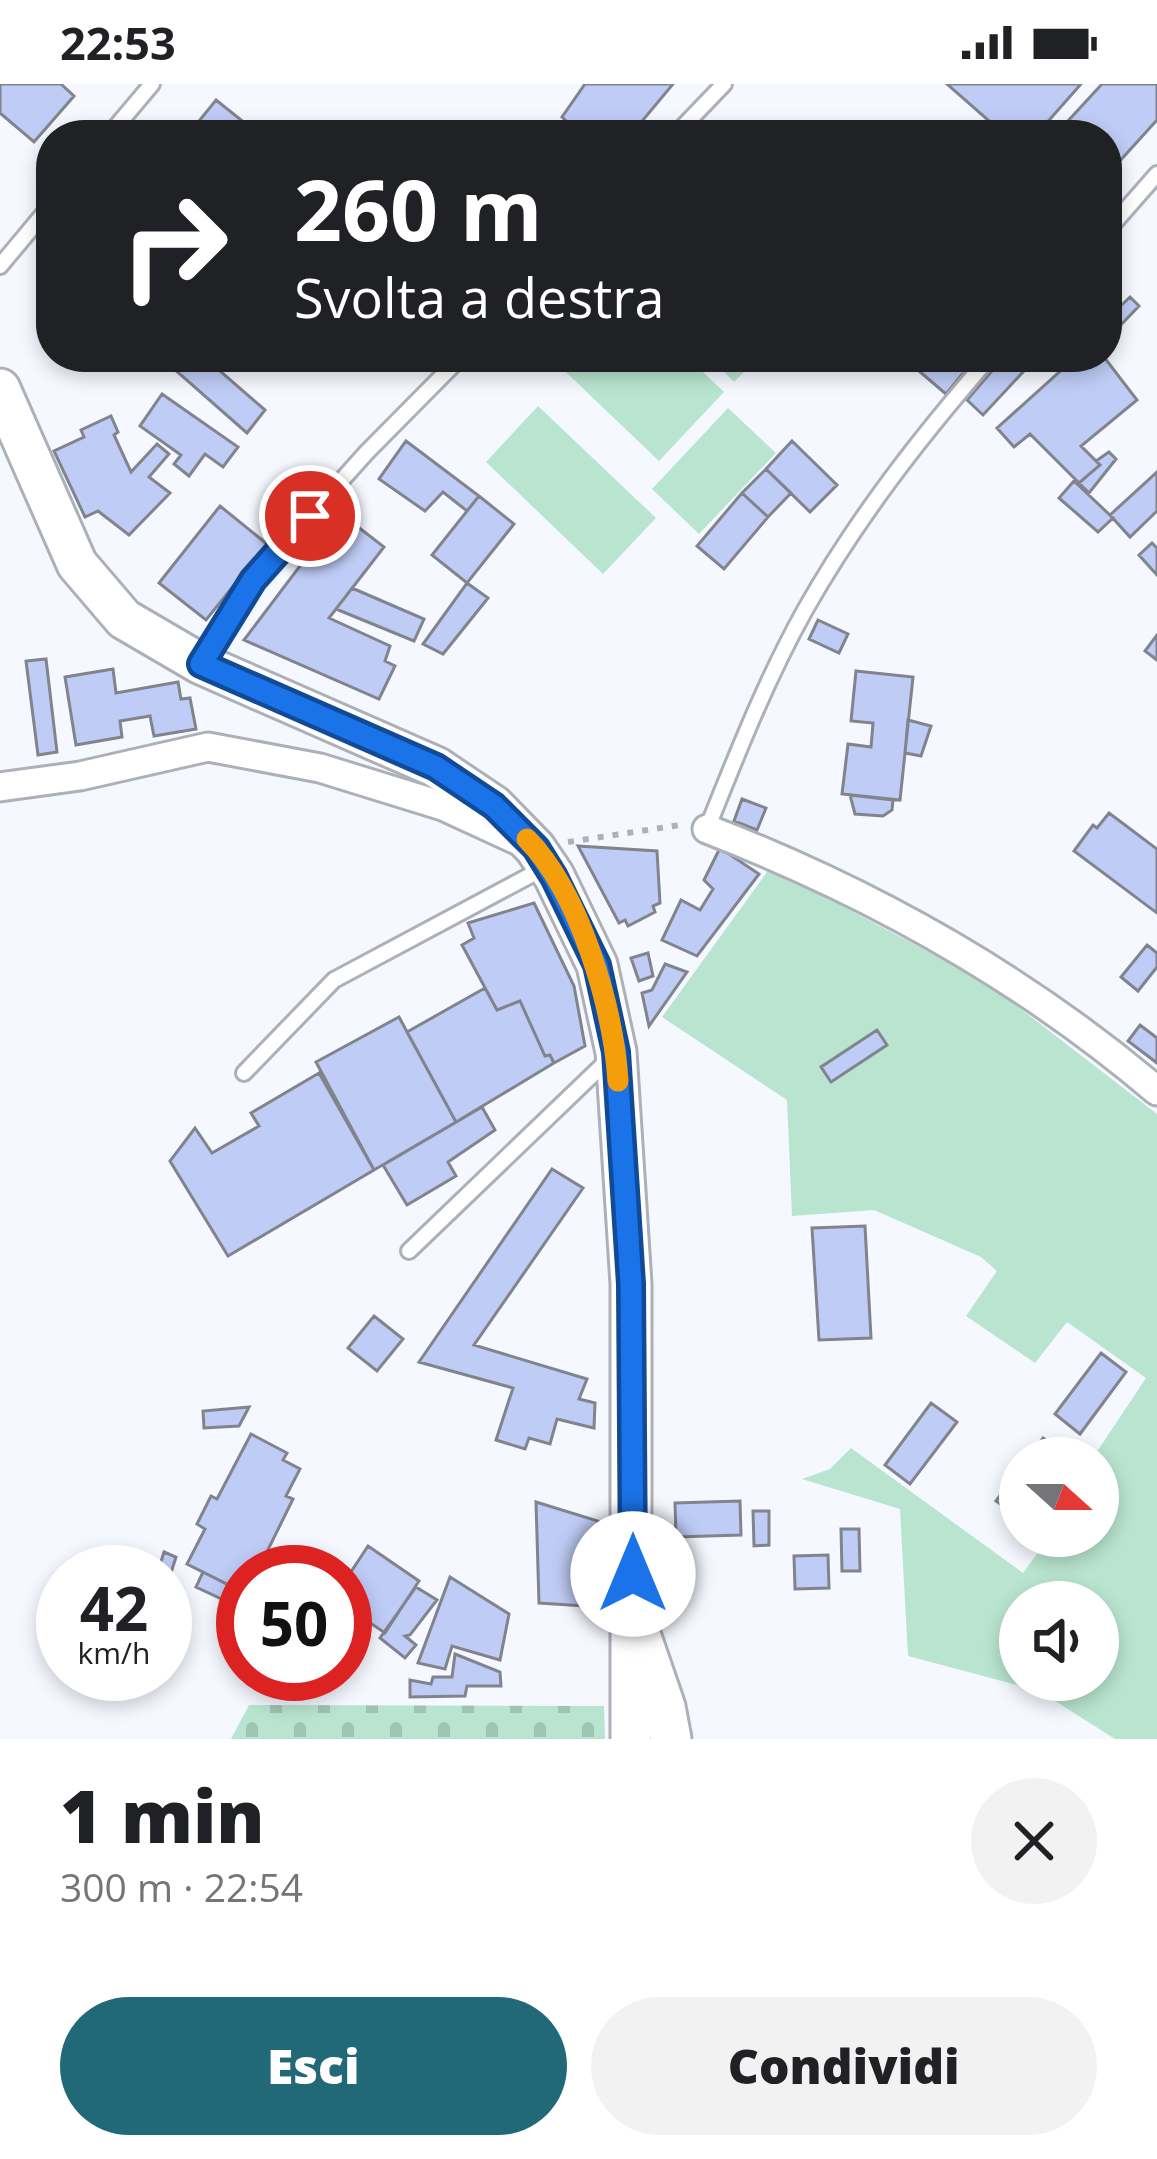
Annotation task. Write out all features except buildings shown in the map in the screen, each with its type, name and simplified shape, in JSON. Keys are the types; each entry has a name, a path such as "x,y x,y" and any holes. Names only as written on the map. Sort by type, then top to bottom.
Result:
{"main road":[{"path":"0,389 76,564 124,619 201,664 436,767 494,806 541,857 597,965 616,1052 631,1284 631,1739"},
{"path":"633,1615 665,1707 671,1739"}],"street":[{"path":"0,787 80,776 208,747 320,768 443,806 541,857"},
{"path":"707,829 770,853 980,962 1066,1017 1157,1091"}],"lane":[{"path":"122,120 152,84"},
{"path":"689,120 724,84"},
{"path":"1122,214 1157,174"},
{"path":"0,266 36,223"},
{"path":"201,664 253,580 446,372"},
{"path":"707,829 753,715 805,610 865,513 977,372"},
{"path":"244,1073 334,980 541,857"},
{"path":"410,1251 616,1052"}],"path":[{"path":"541,857 657,827 707,829"}],"green space":[{"path":"566,372 703,372 724,392 659,461"},
{"path":"724,372 744,372 734,382"},
{"path":"538,406 656,518 603,574 486,462"},
{"path":"728,408 776,453 699,534 652,489"},
{"path":"770,868 986,982 1157,1114 1157,1739 1115,1739 1055,1701 1119,1701 1119,1581 999,1581 999,1680 908,1656 900,1509 802,1479 830,1469 851,1448 1023,1573 1035,1557 1119,1557 1119,1437 1107,1437 1146,1378 1067,1322 1035,1363 966,1316 997,1271 981,1257 874,1210 792,1216 787,1100 662,1017"},
{"path":"249,1705 604,1706 605,1739 231,1739"}],"slow traffic":[{"path":"527,839 554,877 597,965 618,1081"}],"route":[{"path":"310,516 253,580 201,664 436,767 494,806 536,848 597,965 616,1052 631,1284 633,1574"}]}
